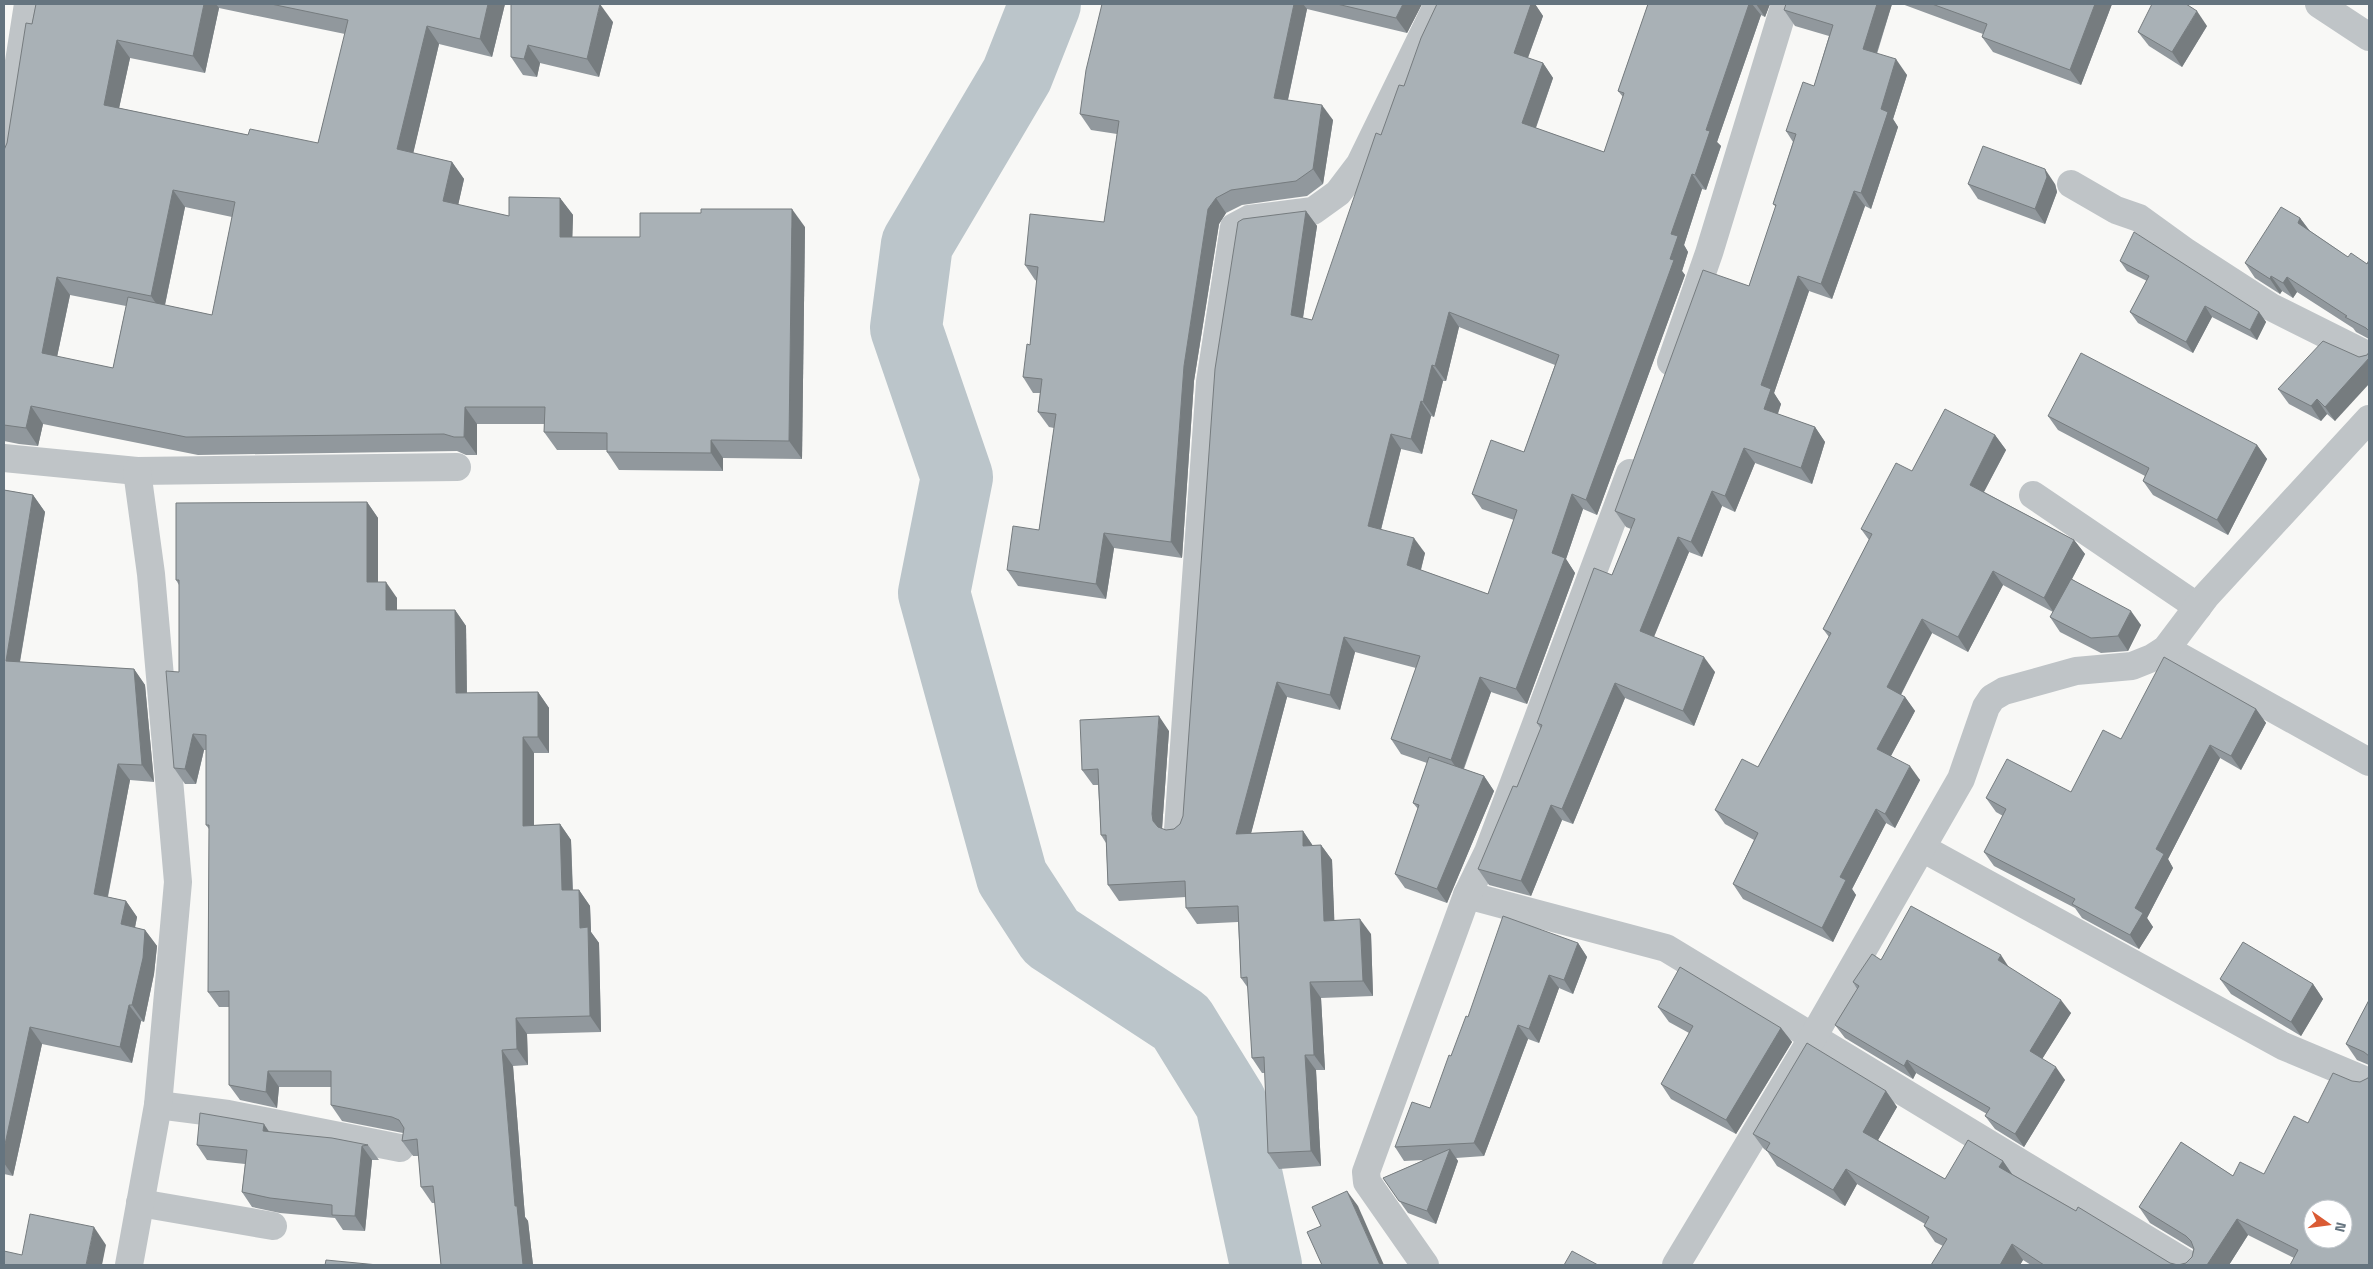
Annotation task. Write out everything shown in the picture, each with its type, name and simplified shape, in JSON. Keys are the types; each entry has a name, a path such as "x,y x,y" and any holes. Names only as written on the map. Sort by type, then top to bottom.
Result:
{"street":[{"path":"4,158 28,4"},
{"path":"1178,830 1210,382 1234,227 1249,219 1314,211 1338,193 1360,164 1438,4"},
{"path":"1661,389 1708,252 1785,4"},
{"path":"2319,4 2369,37"},
{"path":"2071,184 2116,210 2139,218 2271,307 2369,356"},
{"path":"1676,1265 1813,1037 1961,779 1986,707 1992,698 2004,691 2076,671 2132,666 2152,658 2166,649 2198,608 2369,419"},
{"path":"1425,1265 1368,1182 1366,1172 1467,895 1494,838 1637,454"},
{"path":"4,458 137,471 457,467"},
{"path":"129,1265 158,1105 178,882 151,574 137,471"},
{"path":"2033,495 2198,608"},
{"path":"2166,649 2369,762"},
{"path":"1922,848 2283,1046 2369,1082"},
{"path":"1467,895 1666,948 2188,1265"},
{"path":"158,1105 228,1114 400,1148"},
{"path":"140,1203 273,1226"}],"building":[{"path":"36,4 204,4 193,56 117,40 104,105 248,135 250,129 318,143 348,20 271,4 488,4 480,39 427,26 397,149 452,162 443,201 509,216 509,197 560,198 560,237 640,237 640,213 701,213 701,209 792,209 789,441 711,440 711,453 607,452 607,433 544,432 545,407 465,407 464,437 444,434 186,437 31,406 26,428 4,425 4,150 7,143 26,23 32,24","holes":["173,190 235,202 212,315 128,297 113,368 42,353 57,277 151,296"]},
{"path":"511,4 600,4 587,59 528,45 524,59 511,57"},
{"path":"1102,4 1294,4 1274,98 1322,105 1313,169 1296,181 1231,190 1216,198 1208,209 1184,366 1171,542 1104,533 1096,584 1007,570 1013,526 1039,530 1056,414 1038,412 1042,379 1023,377 1027,344 1030,345 1038,267 1025,265 1030,214 1104,222 1119,121 1080,114 1086,70"},
{"path":"1337,4 1403,4 1396,18"},
{"path":"1437,4 1531,4 1514,53 1543,63 1522,123 1604,152 1624,93 1618,91 1648,4 1749,4 1706,130 1710,131 1695,175 1692,174 1671,234 1678,236 1670,259 1674,260 1586,500 1572,494 1552,553 1565,558 1516,689 1480,677 1451,760 1391,739 1420,656 1344,637 1330,695 1277,682 1236,834 1303,831 1303,846 1321,845 1324,921 1360,919 1363,981 1310,982 1314,1055 1305,1055 1311,1151 1268,1153 1264,1057 1252,1058 1247,977 1241,978 1238,906 1186,908 1185,881 1108,885 1106,835 1101,835 1098,769 1082,770 1080,720 1159,716 1153,821 1158,827 1166,830 1174,829 1180,824 1183,816 1215,369 1238,222 1243,219 1306,211 1291,315 1312,320 1376,133 1381,135 1399,85 1404,86 1421,38","holes":["1449,312 1559,355 1524,452 1491,440 1472,494 1517,510 1488,594 1407,565 1414,538 1368,526 1391,434 1411,439 1432,365 1435,366"]},
{"path":"1786,4 1877,4 1863,49 1896,59 1881,109 1888,112 1861,193 1854,191 1821,284 1798,276 1761,385 1771,389 1764,409 1815,427 1801,468 1744,448 1725,496 1712,491 1691,542 1678,537 1640,631 1704,657 1683,711 1615,683 1562,809 1551,805 1521,881 1478,869 1513,786 1517,787 1542,725 1537,723 1594,568 1612,575 1635,519 1615,511 1703,270 1749,286 1776,205 1773,204 1796,134 1786,131 1803,82 1814,86 1833,25 1784,10"},
{"path":"1932,4 2095,4 2070,70 1982,37 1987,24"},
{"path":"2152,4 2186,4 2197,11 2172,52 2138,32"},
{"path":"1983,146 2045,169 2047,177 2035,209 1968,184"},
{"path":"2281,207 2300,218 2298,223 2348,257 2351,253 2367,264 2369,260 2369,331 2345,317 2347,316 2287,277 2283,283 2271,276 2270,279 2245,263"},
{"path":"2134,232 2259,312 2250,330 2205,306 2186,342 2130,312 2149,276 2120,261"},
{"path":"2323,341 2359,357 2367,355 2369,352 2369,358 2325,407 2317,399 2311,406 2278,389"},
{"path":"2081,353 2257,445 2217,520 2143,481 2149,468 2048,416"},
{"path":"1945,409 1995,435 1970,485 2074,540 2044,598 1993,571 1958,637 1922,619 1887,687 1905,697 1877,749 1910,766 1885,814 1876,809 1840,877 1846,880 1822,928 1733,884 1758,833 1715,810 1742,759 1758,767 1831,633 1823,629 1872,534 1861,529 1896,463 1912,471"},
{"path":"4,490 33,495 6,661 134,669 142,765 118,764 94,894 126,901 121,924 145,930 143,958 132,1005 129,1005 120,1047 30,1027 4,1149"},
{"path":"367,502 367,582 386,582 386,610 455,610 456,693 538,692 538,737 523,737 523,826 560,824 562,890 579,890 580,928 588,927 590,1016 516,1018 517,1049 502,1050 515,1206 517,1206 523,1265 441,1265 433,1186 421,1187 417,1139 402,1141 404,1128 399,1120 392,1117 331,1105 331,1071 268,1071 266,1092 229,1085 229,991 208,992 209,825 206,825 206,735 193,734 185,769 174,768 166,671 179,672 179,580 176,580 176,503"},
{"path":"2071,579 2131,611 2118,636 2091,638 2050,617"},
{"path":"2164,657 2256,709 2231,756 2210,745 2156,849 2164,854 2135,908 2143,913 2130,935 2072,904 2075,899 1984,852 2006,809 1986,798 2007,759 2071,792 2103,730 2121,739"},
{"path":"1429,757 1484,776 1437,889 1395,874 1419,805 1413,803"},
{"path":"1911,906 2001,955 1998,960 2061,1000 2030,1051 2056,1067 2015,1134 1985,1116 1990,1108 1907,1060 1904,1066 1835,1025 1859,986 1853,982 1872,954 1881,960"},
{"path":"1503,916 1578,943 1564,980 1549,975 1529,1029 1518,1025 1474,1143 1395,1147 1412,1102 1430,1108 1449,1055 1451,1056 1466,1016 1468,1017"},
{"path":"2243,942 2313,984 2291,1022 2220,979"},
{"path":"1680,967 1781,1028 1726,1120 1661,1084 1693,1026 1658,1007"},
{"path":"2369,1000 2369,1056 2346,1044"},
{"path":"1807,1043 1886,1091 1863,1132 1945,1179 1968,1140 2003,1161 1999,1167 2076,1211 2078,1207 2170,1263 2178,1265 2044,1265 2012,1244 2000,1265 1931,1265 1947,1239 1924,1226 1929,1217 1846,1169 1833,1190 1766,1150 1770,1143 1753,1134"},
{"path":"2333,1073 2352,1081 2360,1082 2369,1076 2369,1265 2290,1265 2298,1250 2237,1219 2207,1265 2178,1265 2186,1263 2192,1257 2194,1249 2191,1241 2139,1207 2181,1142 2233,1176 2240,1162 2264,1174 2294,1116 2308,1123"},
{"path":"200,1113 264,1124 263,1131 332,1138 368,1145 362,1146 355,1216 332,1215 332,1205 270,1198 242,1192 247,1150 197,1145"},
{"path":"1450,1149 1427,1211 1399,1201 1383,1178"},
{"path":"1347,1191 1380,1265 1322,1265 1307,1232 1321,1226 1312,1207"},
{"path":"30,1214 94,1227 86,1265 4,1265 4,1251 22,1255"},
{"path":"1572,1251 1598,1265 1564,1265"},
{"path":"326,1260 378,1265 325,1265"}],"waterway":[{"path":"1045,4 1017,75 917,244 906,328 957,477 934,593 1012,877 1051,937 1181,1022 1231,1103 1266,1265"}]}
